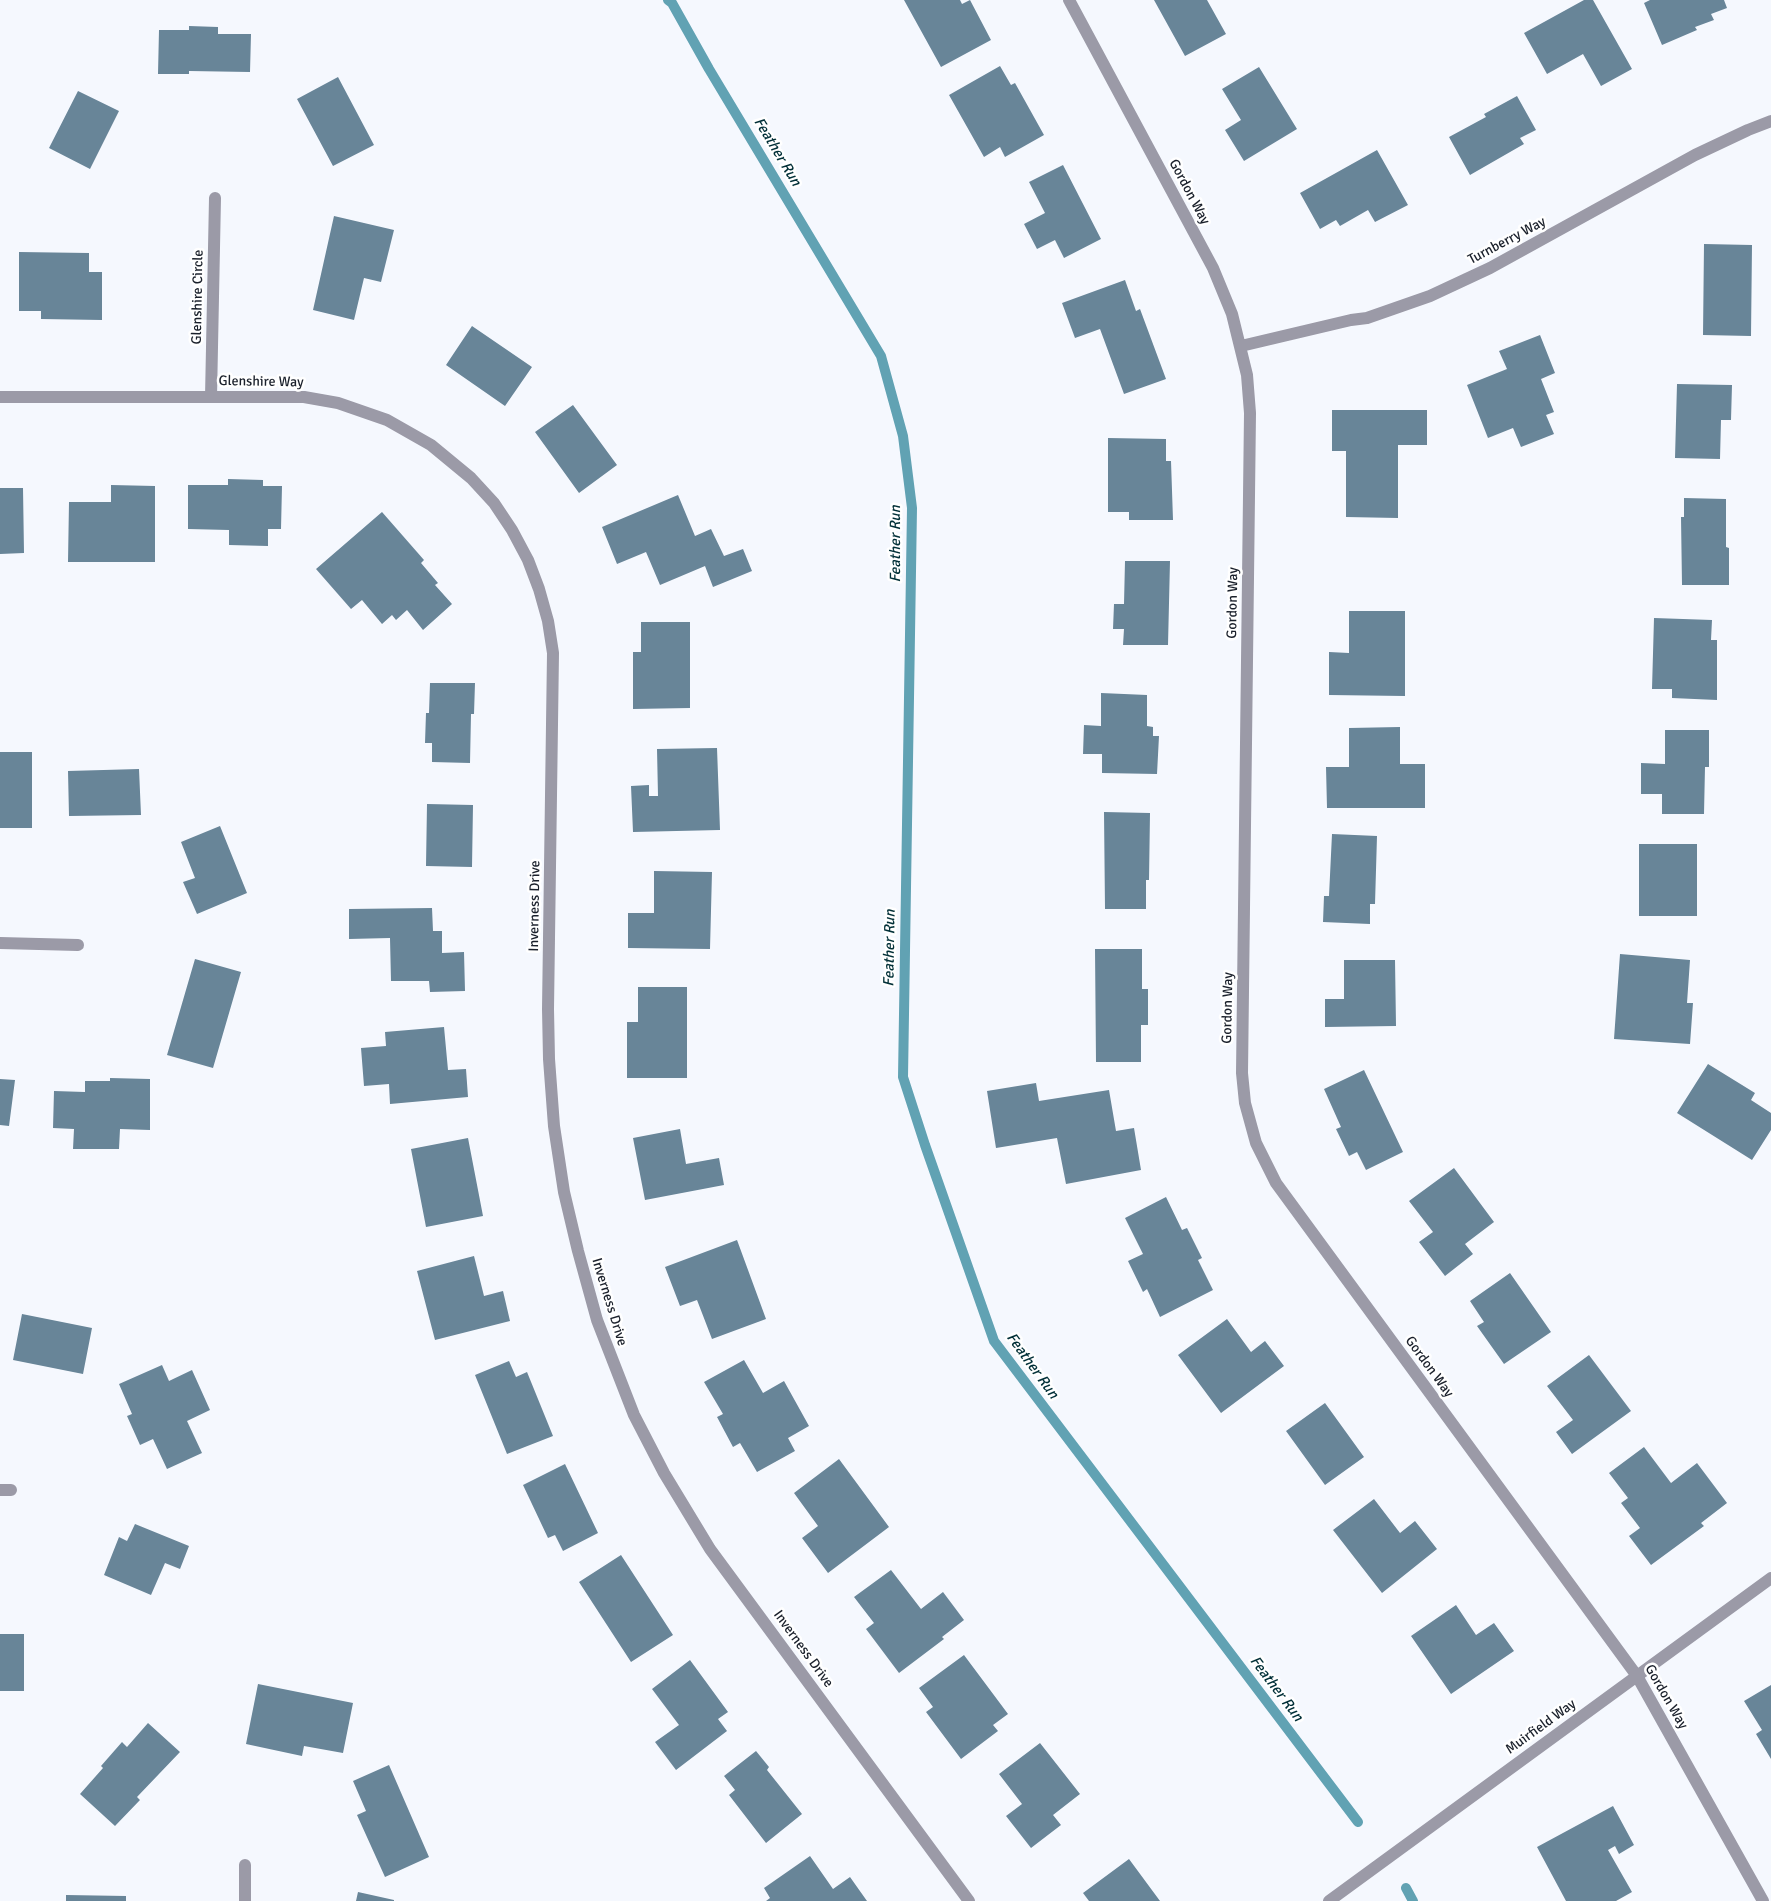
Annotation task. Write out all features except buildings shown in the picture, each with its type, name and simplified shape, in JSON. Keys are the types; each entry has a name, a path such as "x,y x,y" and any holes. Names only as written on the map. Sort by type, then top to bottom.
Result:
{"street":[{"name":"Gordon Way","path":"1069,0 1213,268 1232,314 1247,376 1250,413 1242,1073 1245,1102 1251,1129 1276,1183 1637,1676 1763,1901"},
{"name":"Turnberry Way","path":"1241,346 1351,320 1367,318 1430,296 1490,268 1695,155 1771,121"},
{"name":"Glenshire Circle","path":"211,397 214,198"},
{"name":"Glenshire Way","path":"0,397 304,397 338,403 387,420 431,445 471,478 494,503 512,530 528,560 544,605"},
{"name":"Inverness Drive","path":"544,605 553,653 554,685 548,1008 551,1091 566,1200 582,1270 597,1320 634,1414 664,1473 710,1549 969,1901"},
{"path":"0,943 78,945"},
{"name":"Muirfield Way","path":"1329,1901 1771,1578"},
{"path":"245,1865 245,1901"}],"waterway":[{"name":"Feather Run","path":"668,0 672,3 709,69 881,356 903,436 912,508 903,1077 994,1341 1358,1822"},
{"name":"Feather Run","path":"1406,1888 1413,1901"}]}
